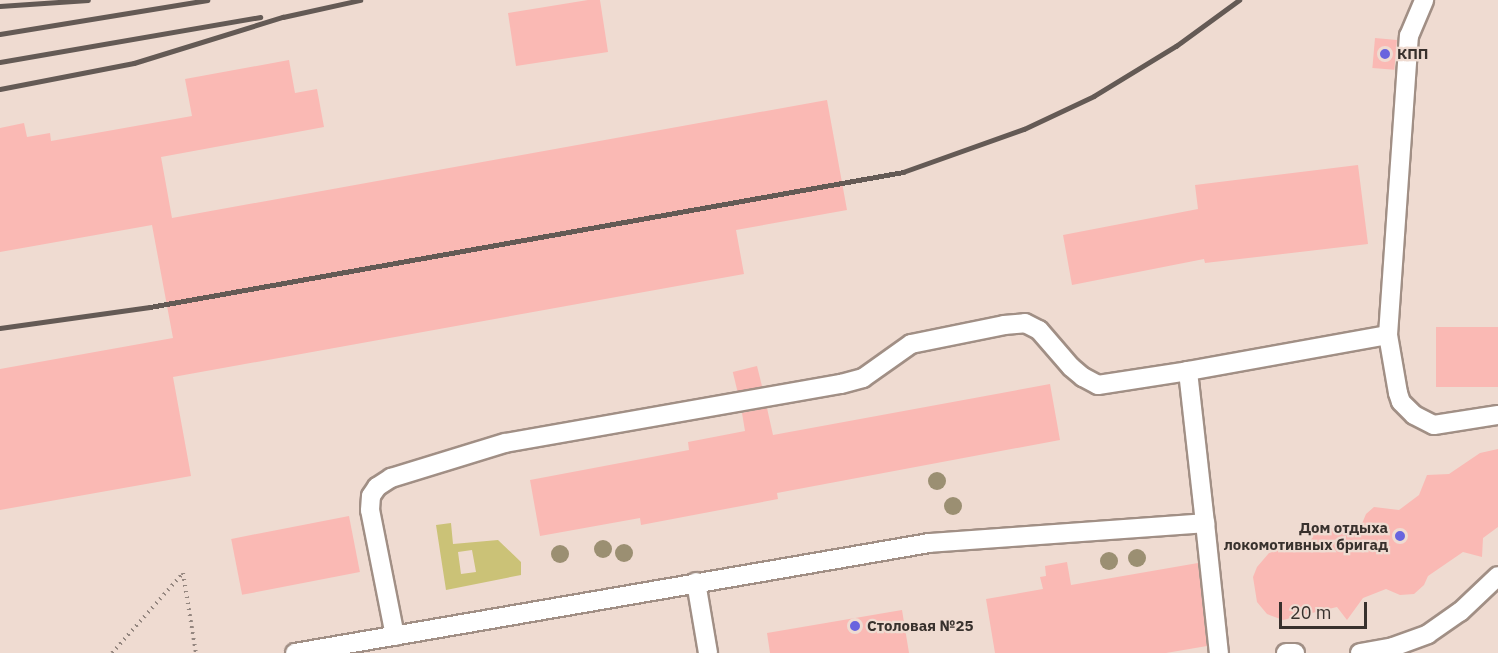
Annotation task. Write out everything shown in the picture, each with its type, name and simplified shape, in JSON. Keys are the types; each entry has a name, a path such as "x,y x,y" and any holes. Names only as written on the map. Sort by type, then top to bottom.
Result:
{"lane":[{"path":"1424,0 1409,36 1388,335 1401,402 1414,415 1434,425 1498,415"},
{"path":"395,636 370,510 371,496 377,487 392,478 505,443 841,384 863,378 911,344 1004,325 1025,323 1039,330 1071,367 1098,385 1388,335"},
{"path":"1188,371 1220,653"},
{"path":"295,653 928,543 1205,523"},
{"path":"1360,653 1393,647 1428,634 1460,612 1498,576"},
{"path":"696,582 708,653"},
{"path":"1286,653 1295,653"}],"path":[{"path":"112,653 183,573 196,653"}],"shaded area":[{"path":"451,523 453,544 498,540 521,562 521,575 446,590 436,525","holes":["472,550 476,572 461,574 458,552"]}],"building":[{"path":"600,0 608,52 516,66 508,13"},
{"name":"КПП","path":"1375,38 1397,40 1394,70 1372,68"},
{"path":"289,60 295,93 317,89 324,127 161,157 172,218 827,100 847,210 736,230 744,274 173,377 191,476 0,510 0,369 173,338 152,225 0,252 0,128 24,123 27,137 50,133 51,141 192,116 185,79"},
{"path":"1358,165 1368,244 1205,263 1204,259 1072,285 1063,235 1198,209 1195,185"},
{"path":"1436,327 1498,327 1498,387 1436,387"},
{"path":"757,366 762,386 738,392 733,372"},
{"path":"1050,384 1060,440 777,493 778,499 641,525 640,518 540,536 530,480 689,450 688,442 745,431 742,413 767,408 773,435"},
{"name":"Дом отдыха локомотивных бригад","path":"1498,449 1498,527 1483,538 1482,557 1463,552 1428,576 1424,585 1414,594 1400,595 1386,589 1363,598 1347,620 1337,607 1283,620 1267,614 1257,602 1253,577 1257,567 1269,553 1311,540 1320,522 1335,530 1361,526 1366,514 1374,507 1399,510 1419,495 1427,475 1449,474 1480,453"},
{"path":"349,516 360,572 242,595 231,539"},
{"path":"1067,562 1071,585 1198,563 1207,646 1166,653 995,653 986,599 1043,589 1040,577 1046,576 1045,566"},
{"name":"Столовая №25","path":"902,610 909,653 770,653 767,633"}],"railway":[{"path":"0,6 88,0"},
{"path":"0,34 207,0"},
{"path":"0,89 134,63 283,17 360,0"},
{"path":"0,328 150,307 903,172 1024,129 1094,96 1176,46 1239,0"},
{"path":"0,62 260,17"}],"place":[{"name":"КПП","path":"1385,54"},
{"name":"Дом отдыха локомотивных бригад","path":"1400,536"},
{"name":"Столовая №25","path":"855,626"}]}
